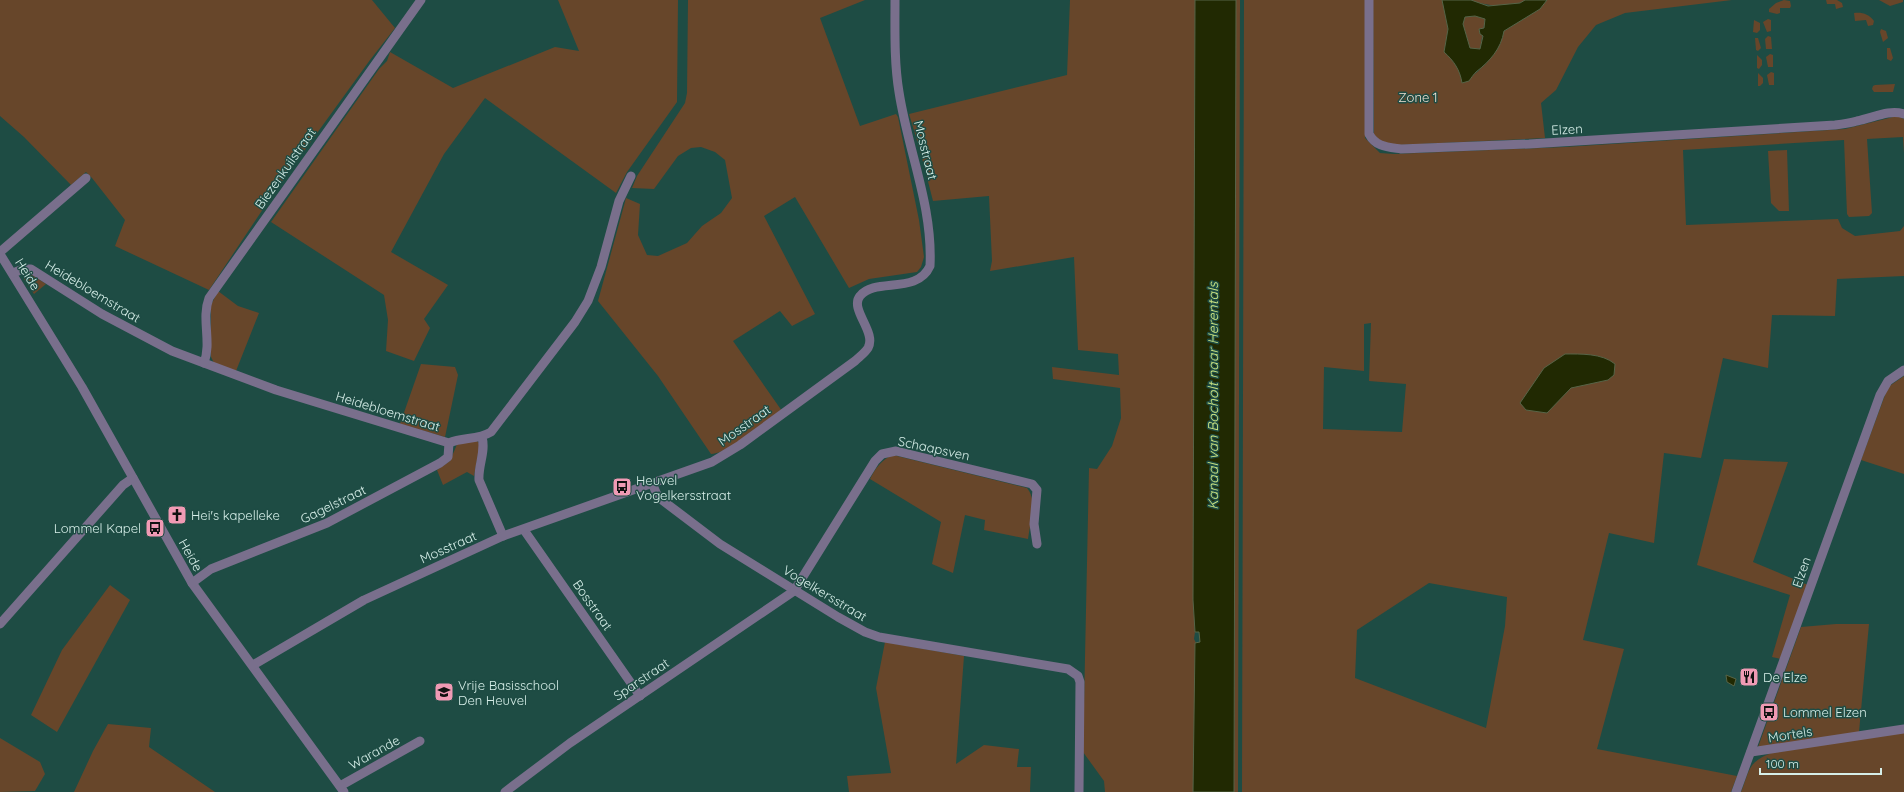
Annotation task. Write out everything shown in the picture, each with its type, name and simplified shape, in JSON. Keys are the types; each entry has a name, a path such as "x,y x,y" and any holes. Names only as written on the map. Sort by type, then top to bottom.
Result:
{"street":[{"name":"Biezenkuilstraat","path":"204,364 208,348 207,308 209,298 421,0"},
{"name":"Mosstraat","path":"253,665 364,600 503,536 524,530 712,462 726,454 855,361 868,348 870,342 868,332 858,307 858,299 861,294 875,288 912,282 927,273 930,266 927,217 899,91 895,0"},
{"name":"Elzen","path":"1369,0 1369,134 1373,141 1380,146 1401,149 1591,141 1835,125 1857,122 1888,113 1898,112 1904,114"},
{"path":"503,536 479,480 478,471 484,448 482,437 491,432 583,310 594,288 601,267 619,200 631,176"},
{"name":"Heide","path":"86,178 0,253 82,387 192,583 342,789"},
{"name":"Heidebloemstraat","path":"12,273 23,269 30,269 102,314 149,340 204,364 276,390 449,443 462,438 482,437"},
{"name":"Elzen","path":"1736,792 1880,396 1888,381 1904,370"},
{"name":"Gagelstraat","path":"192,583 211,569 327,523 440,463 448,457 449,443"},
{"name":"Schaapsven","path":"794,591 875,461 882,454 896,450 1032,484 1037,490 1034,524 1037,544"},
{"path":"0,624 123,485 133,478"},
{"name":"Vogelkersstraat","path":"652,484 658,497 720,544 794,591 852,625 879,637 1068,669 1078,676 1080,682 1079,792"},
{"name":"Bosstraat","path":"524,530 640,696"},
{"name":"Sparstraat","path":"505,792 570,743 794,591"},
{"name":"Mortels","path":"1751,752 1904,729"},
{"name":"Warande","path":"342,789 420,741"}],"green space":[{"path":"0,0 372,0 395,28 275,191 209,290 115,246 125,220 92,178 86,172 71,185 24,137 0,116"},
{"path":"558,0 678,0 677,102 627,172 616,193 485,98 444,154 391,252 448,285 424,319 430,328 414,361 386,351 388,320 384,295 271,222 379,69 387,61 390,52 453,88 555,47 579,51"},
{"path":"688,0 865,0 820,18 860,126 896,114 898,117 919,220 924,257 921,267 917,272 869,279 849,288 795,197 764,216 815,314 792,326 780,311 733,341 782,411 758,430 738,443 728,449 711,454 658,376 598,301 626,198 640,204 638,235 647,255 658,256 687,243 702,226 721,213 732,198 725,160 715,152 701,147 691,148 678,156 654,189 632,188 637,176 685,103 687,93"},
{"path":"1070,0 1195,0 1193,600 1194,639 1196,643 1193,792 1105,792 1104,781 1083,752 1089,468 1097,469 1112,446 1121,418 1120,388 1053,379 1052,367 1119,375 1118,354 1078,350 1074,257 990,271 992,261 989,196 933,201 909,114 1067,75"},
{"path":"1236,0 1240,0 1238,792 1234,792"},
{"path":"1244,0 1365,0 1365,138 1380,153 1394,154 1565,147 1845,129 1897,116 1904,119 1904,153 1903,137 1867,139 1872,213 1869,216 1849,217 1847,214 1844,140 1683,150 1686,225 1838,219 1842,228 1855,236 1900,231 1904,226 1904,276 1837,279 1835,316 1772,315 1768,368 1723,358 1701,458 1664,453 1654,543 1609,533 1583,640 1624,649 1597,749 1737,776 1731,792 1242,792","holes":["1371,323 1369,381 1406,384 1402,432 1323,429 1324,367 1364,371 1364,324","1429,583 1507,597 1505,626 1486,728 1355,678 1357,630"]},
{"name":"Zone 1","path":"1373,0 1442,0 1448,29 1444,52 1456,66 1460,73 1462,82 1482,68 1494,54 1499,46 1504,31 1540,9 1547,0 1732,0 1625,13 1596,25 1578,47 1556,90 1541,103 1545,138 1399,145 1383,144 1374,136"},
{"path":"1471,0 1525,0 1513,5 1498,6 1483,4"},
{"path":"1784,0 1790,1 1790,8 1780,8 1780,13 1777,14 1769,12 1769,9 1776,3"},
{"path":"1826,0 1837,0 1842,3 1843,7 1836,9 1835,4 1827,4"},
{"path":"1879,0 1903,0 1903,2 1890,6"},
{"path":"1854,13 1863,13 1868,15 1874,21 1873,25 1868,26 1866,20 1855,21"},
{"path":"1475,16 1485,19 1480,49 1470,48 1463,24 1465,17"},
{"path":"1768,19 1771,20 1771,31 1767,32 1763,22"},
{"path":"1754,20 1760,23 1760,30 1757,33 1753,32"},
{"path":"1881,29 1886,31 1888,38 1883,42 1880,32"},
{"path":"1768,36 1771,37 1772,49 1766,49 1765,39"},
{"path":"1755,38 1758,38 1761,48 1758,51 1756,50"},
{"path":"1887,48 1890,48 1893,58 1891,61 1887,59"},
{"path":"1770,54 1773,55 1773,67 1768,67 1766,57"},
{"path":"1757,55 1762,60 1762,65 1759,69 1757,68"},
{"path":"1771,72 1774,73 1774,85 1769,85 1767,75"},
{"path":"1758,73 1763,78 1763,83 1760,86 1758,86"},
{"path":"1895,84 1893,92 1874,92 1872,89 1875,85"},
{"path":"1787,150 1789,211 1779,211 1771,203 1768,151"},
{"path":"28,274 46,284 34,294 24,279"},
{"path":"218,291 238,306 259,313 236,371 214,363 211,357 211,305"},
{"path":"421,364 455,367 458,375 445,437 400,424"},
{"path":"1904,376 1904,474 1861,460 1888,387"},
{"path":"476,440 480,444 474,476 467,472 443,485 437,470 450,461 458,442"},
{"path":"893,455 1027,488 1033,505 1028,539 984,530 985,520 965,515 953,573 932,564 941,522 870,479 879,465 885,459"},
{"path":"1724,459 1788,462 1753,562 1808,585 1781,659 1772,657 1790,595 1697,565"},
{"path":"110,585 130,600 57,732 31,715 62,650"},
{"path":"1836,624 1869,624 1859,732 1757,750 1801,627"},
{"path":"885,642 964,656 956,764 984,745 1019,749 1017,767 1031,767 1030,792 849,792 847,776 891,773 876,688"},
{"path":"108,724 151,728 149,747 215,792 74,792 93,751"},
{"path":"1904,732 1904,792 1741,792 1753,764 1757,760 1771,753"},
{"path":"0,738 40,762 45,774 35,791 0,792"}],"water":[{"name":"Kanaal van Bocholt naar Herentals","path":"1195,0 1236,0 1234,792 1193,792 1195,643 1200,642 1199,632 1195,632 1193,600"},
{"path":"1442,0 1471,0 1488,6 1520,3 1525,0 1547,0 1540,9 1504,31 1498,49 1469,81 1462,83 1456,66 1444,52 1448,29","holes":["1475,16 1485,19 1484,28 1479,29 1480,34 1483,36 1480,49 1470,48 1463,24 1465,17"]},
{"path":"1565,354 1591,355 1610,360 1615,364 1614,375 1608,380 1571,388 1547,413 1526,410 1520,403 1544,368"},
{"path":"1726,675 1736,679 1734,686 1727,682"}],"place":[{"name":"Heuvel Vogelkersstraat","path":"622,487"},
{"name":"Hei's kapelleke","path":"177,515"},
{"name":"Lommel Kapel","path":"155,528"},
{"name":"De Elze","path":"1749,677"},
{"name":"Vrije Basisschool Den Heuvel","path":"444,692"},
{"name":"Lommel Elzen","path":"1769,712"}]}
